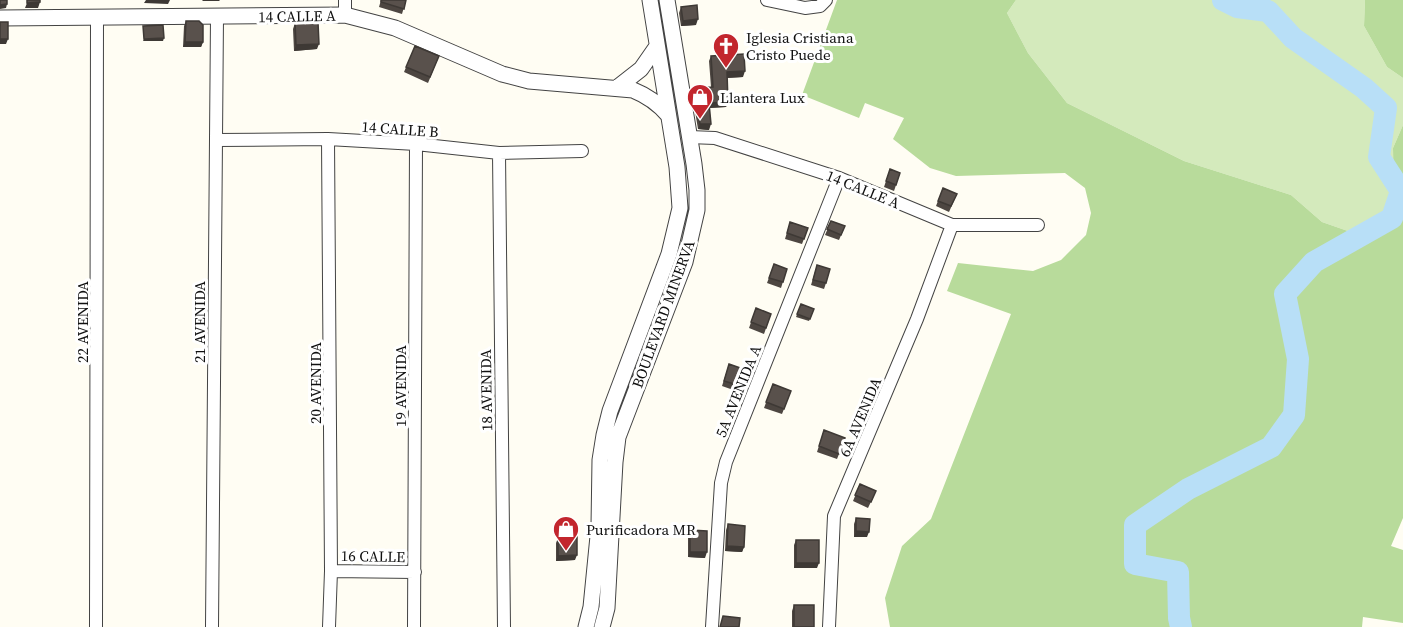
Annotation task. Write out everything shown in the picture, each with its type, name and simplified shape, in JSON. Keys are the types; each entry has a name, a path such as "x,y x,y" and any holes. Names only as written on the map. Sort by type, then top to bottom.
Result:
{"street":[{"name":"BOULEVARD MINERVA","path":"586,627 591,607 599,526 600,460 604,435 610,411 669,254 680,208 677,167 650,0"},
{"name":"BOULEVARD MINERVA","path":"602,627 607,608 618,437 685,262 697,210 697,190 667,0"},
{"path":"767,0 805,8 820,6 826,0"},
{"name":"14 CALLE A","path":"0,18 217,17 345,8 502,74 529,81 633,90 646,95 668,115"},
{"name":"22 AVENIDA","path":"96,627 97,17"},
{"name":"21 AVENIDA","path":"212,627 217,17"},
{"path":"618,87 641,69 657,46"},
{"name":"14 CALLE A","path":"689,137 715,138 839,178 952,225 1038,225"},
{"name":"14 CALLE B","path":"216,140 328,139 416,144 499,153 582,151"},
{"name":"20 AVENIDA","path":"328,139 331,571 329,627"},
{"name":"19 AVENIDA","path":"414,627 416,144"},
{"name":"18 AVENIDA","path":"499,153 504,627"},
{"name":"5A AVENIDA A","path":"712,627 721,483 726,462 839,178"},
{"name":"6A AVENIDA","path":"829,627 834,516 917,319 952,225"},
{"name":"16 CALLE","path":"331,571 415,572"}],"green space":[{"path":"837,0 1016,0 1007,13 1028,53 1067,103 1184,161 1291,195 1322,222 1368,238 1394,209 1393,148 1403,125 1403,518 1391,546 1403,550 1403,623 1363,617 1362,627 890,627 885,598 902,546 931,519 1011,314 947,291 958,263 1033,271 1061,260 1086,235 1091,213 1085,188 1065,173 956,176 930,168 893,139 904,118 865,103 859,118 802,95"},
{"path":"1016,0 1365,0 1364,26 1387,67 1403,78 1403,125 1393,148 1394,209 1368,238 1322,222 1291,195 1184,161 1067,103 1028,53 1007,13"},
{"path":"1365,0 1403,0 1403,78 1387,67 1364,26"}],"building":[{"path":"0,0 7,0 7,4 0,5"},
{"path":"27,0 40,0 40,2 27,3"},
{"path":"381,0 406,0 404,9 381,2"},
{"path":"697,5 698,19 683,21 681,7"},
{"path":"186,21 199,21 203,25 203,42 185,42"},
{"path":"0,22 8,22 8,39 0,39"},
{"path":"318,22 319,44 296,45 295,23"},
{"path":"163,25 164,38 144,39 143,26"},
{"path":"415,46 439,56 430,77 406,67"},
{"path":"744,54 745,71 727,72 728,102 709,103 711,124 700,124 694,88 713,87 711,56"},
{"path":"890,169 900,173 896,185 886,181"},
{"path":"943,188 957,194 951,206 938,201"},
{"path":"831,221 845,226 841,235 827,229"},
{"path":"790,222 808,228 804,239 787,233"},
{"path":"774,264 787,269 783,282 769,278"},
{"path":"817,265 830,269 826,283 813,280"},
{"path":"801,304 814,309 810,319 797,314"},
{"path":"756,308 771,314 766,328 751,322"},
{"path":"729,364 746,370 741,386 724,381"},
{"path":"773,384 791,391 784,409 766,402"},
{"path":"824,430 845,438 839,454 819,446"},
{"path":"860,484 876,491 871,502 855,495"},
{"path":"856,518 870,519 869,532 856,531"},
{"path":"728,524 745,526 744,547 727,546"},
{"path":"690,530 707,531 707,552 690,552"},
{"name":"Purificadora MR","path":"577,537 577,555 558,556 558,538"},
{"path":"796,540 819,540 819,563 796,563"},
{"path":"794,605 814,605 814,627 794,627"},
{"path":"723,616 740,618 739,627 720,627"}],"waterway":[{"path":"1181,627 1178,572 1135,564 1135,525 1188,489 1271,447 1294,415 1298,359 1285,294 1314,262 1392,218 1401,191 1379,157 1386,108 1364,88 1293,38 1268,11 1237,7 1223,0"}],"place":[{"name":"Iglesia Cristiana Cristo Puede","path":"726,69"},
{"name":"Llantera Lux","path":"700,120"},
{"name":"Purificadora MR","path":"566,552"}]}
